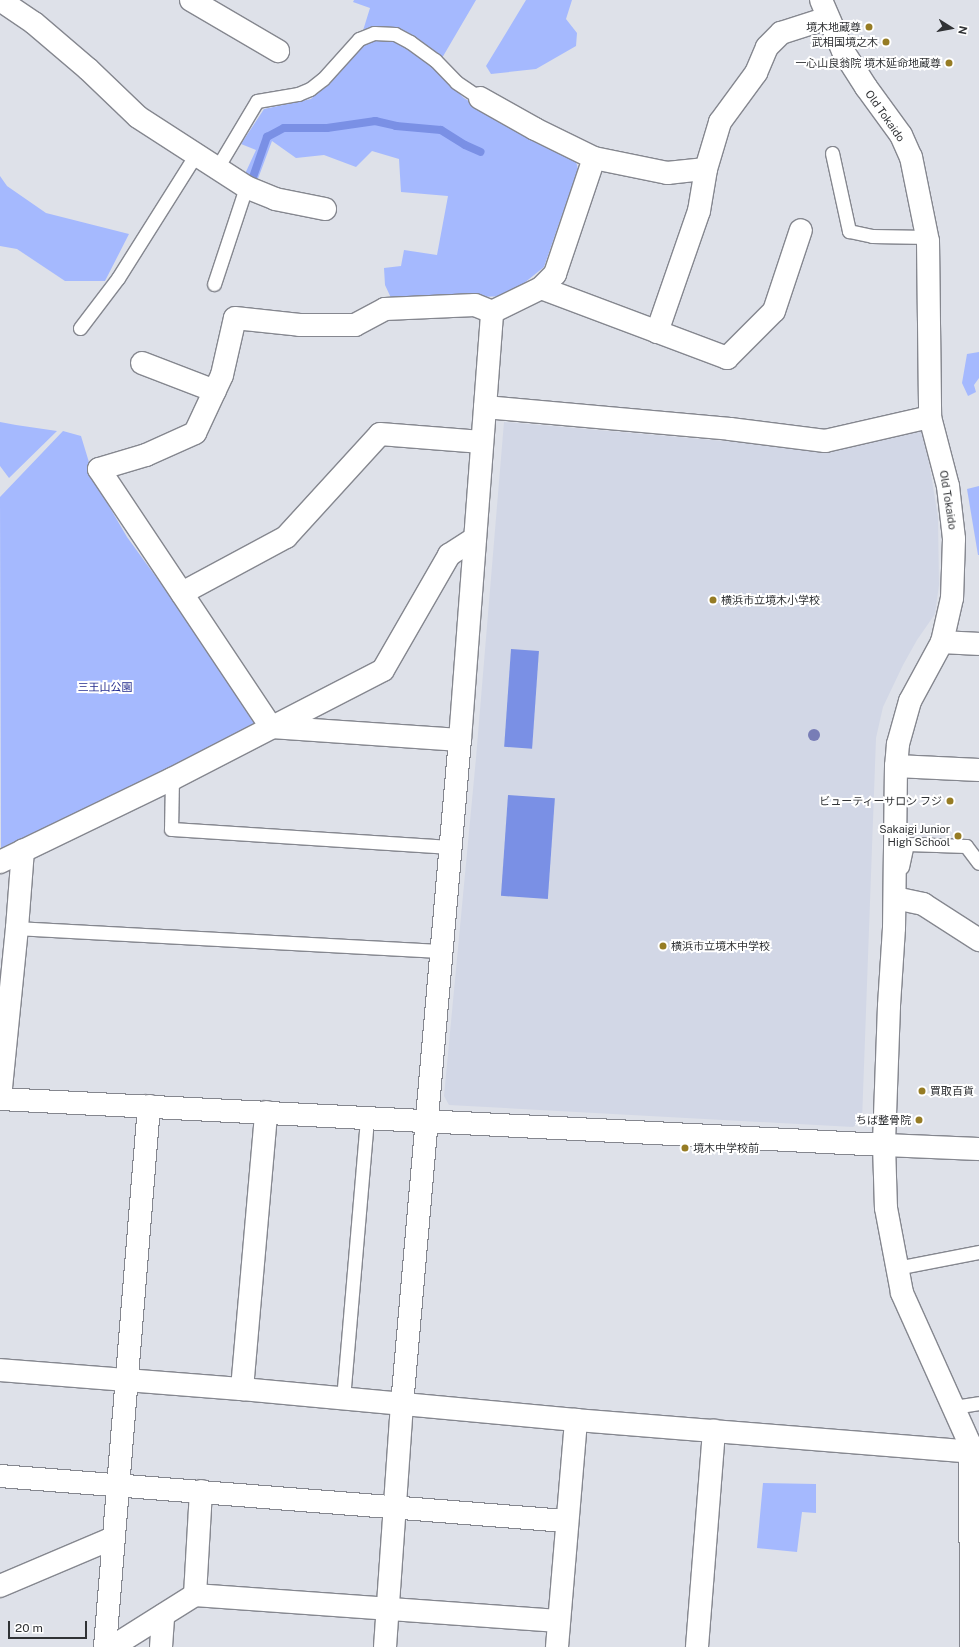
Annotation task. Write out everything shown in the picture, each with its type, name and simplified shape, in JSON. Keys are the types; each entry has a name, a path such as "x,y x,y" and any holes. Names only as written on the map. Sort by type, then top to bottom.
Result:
{"street":[{"path":"0,0 40,28 88,69 138,117 246,187 275,199 325,209"},
{"path":"191,0 278,51"},
{"path":"657,332 699,211 706,169 720,122 756,73 767,47 781,33 824,9"},
{"name":"Old Tokaido","path":"824,9 843,51 866,87 901,136 911,157 928,238 930,417 948,486 954,539 952,598 942,642 910,701 898,744 896,766 895,898 884,1145 886,1208 902,1293 970,1444 971,1647"},
{"path":"480,98 535,129 594,158 667,173 706,169"},
{"path":"271,727 99,469 146,455 195,433 222,374 235,318 300,325 355,325 385,309 475,305 492,312 541,288 555,274 594,158"},
{"path":"541,288 727,358 774,311 801,230"},
{"path":"385,1647 402,1405 460,740 492,312"},
{"path":"142,363 215,391"},
{"path":"485,407 730,429 825,441 930,417"},
{"path":"182,593 286,537 380,434 482,442"},
{"path":"0,862 172,779 383,670 449,556 475,538"},
{"path":"942,642 979,644"},
{"path":"271,727 460,740"},
{"path":"896,766 979,770"},
{"path":"23,850 17,928 0,1098 979,1149"},
{"path":"895,898 923,904 976,933"},
{"path":"106,1647 113,1538 149,1106"},
{"path":"242,1389 266,1112"},
{"path":"0,1370 242,1389 402,1405 970,1452"},
{"path":"556,1647 576,1420"},
{"path":"697,1647 714,1431"},
{"path":"0,1476 566,1520"},
{"path":"195,1595 201,1491"},
{"path":"0,1586 113,1538"},
{"path":"112,1647 195,1595 558,1621"},
{"path":"161,1647 163,1615"}],"lane":[{"path":"217,168 258,101 298,94 310,89 323,79 359,39 374,33 395,34 410,42 434,60 456,82 480,98"},
{"path":"832,153 849,231 872,236 928,238"},
{"path":"80,328 118,278 196,154"},
{"path":"214,284 246,187"},
{"path":"172,779 171,829 451,847"},
{"path":"895,898 907,844 966,846 979,863"},
{"path":"17,928 442,951"},
{"path":"343,1399 367,1117"},
{"path":"897,1268 979,1252"},
{"path":"954,1407 979,1403"}],"shaded area":[{"path":"504,422 828,450 923,426 938,517 939,585 935,614 917,640 903,665 883,707 876,738 862,1121 853,1127 449,1105 444,1096 476,758"},
{"path":"511,649 539,651 532,749 504,747"},
{"path":"508,795 555,798 548,899 501,896"}],"green space":[{"path":"354,0 476,0 435,70 464,98 485,111 574,154 578,169 544,267 508,296 392,300 385,285 384,268 401,266 404,250 437,255 448,196 401,192 399,159 372,151 356,167 324,155 296,158 272,141 256,184 244,176 256,150 241,144 264,109 311,99 357,50 370,8 353,2"},
{"path":"526,0 572,0 566,19 577,33 576,46 536,69 491,74 486,66"},
{"path":"0,176 7,186 46,213 129,234 105,281 65,281 17,249 0,246"},
{"path":"979,352 979,378 974,385 976,392 968,396 962,383 967,354"},
{"path":"0,422 57,431 9,478 0,466"},
{"name":"三王山公園","path":"63,431 81,436 95,482 127,537 180,610 255,724 209,753 1,853 0,497"},
{"path":"979,486 979,555 978,555 967,489"},
{"path":"763,1483 816,1484 816,1513 802,1512 797,1552 757,1548"}],"waterway":[{"path":"252,180 267,137 284,128 327,128 375,121 396,126 441,130 465,145 481,152"}],"place":[{"name":"境木地蔵尊","path":"869,27"},
{"name":"武相国境之木","path":"886,42"},
{"name":"一心山良翁院 境木延命地蔵尊","path":"949,63"},
{"name":"横浜市立境木小学校","path":"713,600"},
{"name":"ビューティーサロン フジ","path":"950,801"},
{"name":"Sakaigi Junior High School","path":"958,836"},
{"name":"横浜市立境木中学校","path":"663,946"},
{"name":"買取百貨","path":"922,1091"},
{"name":"ちば整骨院","path":"919,1120"},
{"name":"境木中学校前","path":"685,1148"}]}
